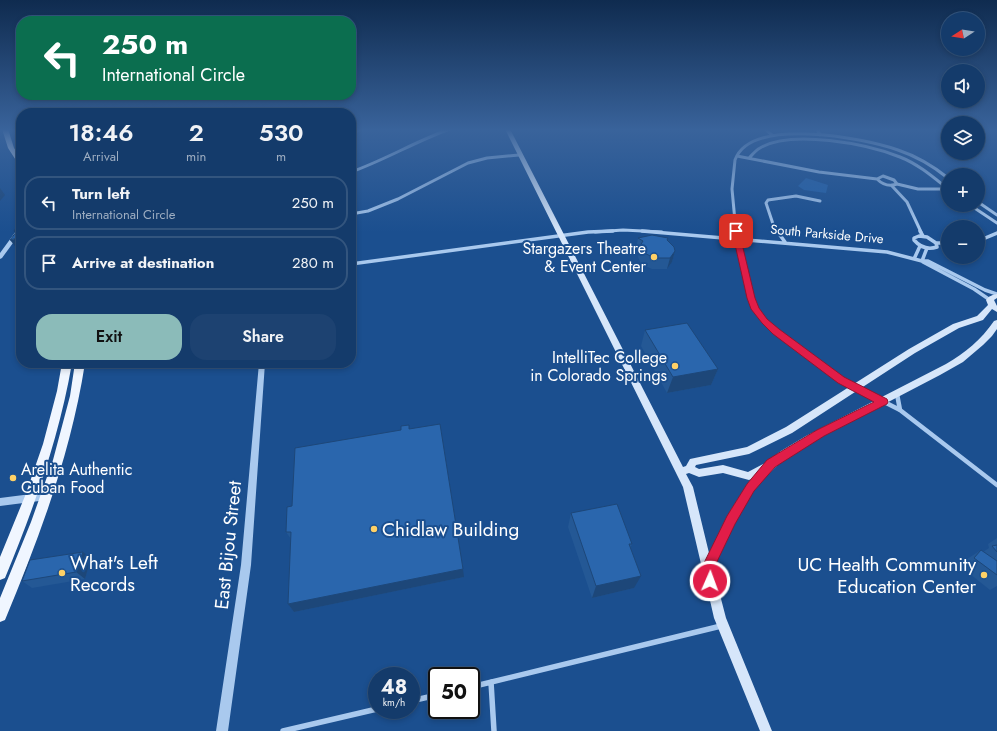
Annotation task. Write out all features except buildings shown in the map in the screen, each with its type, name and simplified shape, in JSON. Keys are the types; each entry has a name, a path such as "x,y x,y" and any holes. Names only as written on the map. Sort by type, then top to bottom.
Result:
{"main road":[{"path":"523,163 684,470 707,570 723,626 766,731"},
{"name":"South Parkside Drive","path":"993,305 993,296 997,295"},
{"path":"684,470 693,462 749,450 789,430 906,354 956,326 980,318 993,305"},
{"path":"684,470 699,473 723,469 749,476 820,433 883,402 962,358 983,342 997,323"},
{"path":"0,573 31,498 56,421 66,368"},
{"path":"0,615 47,496 65,440 79,368"},
{"path":"707,570 731,520 751,488 771,464"}],"street":[{"path":"356,170 374,163"},
{"path":"356,213 386,205 470,163"},
{"path":"736,163 731,202 733,218 751,298 755,309 764,321 776,332 835,376 855,388 900,410 997,485"},
{"path":"775,163 824,173 877,179 881,177 889,177 897,184"},
{"path":"912,163 931,174 941,183"},
{"path":"926,163 941,173"},
{"path":"877,179 883,184 892,186 907,202 923,236"},
{"path":"892,186 897,184 918,189 941,189"},
{"path":"786,242 774,227 766,203 768,200 796,196 820,202"},
{"path":"985,206 997,214"},
{"path":"980,212 997,223"},
{"name":"South Parkside Drive","path":"356,263 560,236 635,230 874,250 922,262 942,274 980,292 993,305"},
{"path":"985,238 997,233"},
{"path":"0,257 16,235"},
{"path":"936,243 937,247 927,248 920,246 915,242 914,238 923,236 930,238 936,243 941,243"},
{"path":"914,259 920,246"},
{"path":"922,262 927,248"},
{"name":"South Parkside Drive","path":"922,262 928,262 997,295"},
{"name":"East Bijou Street","path":"222,731 246,566 262,368"},
{"path":"897,394 900,410"},
{"path":"0,502 47,496"},
{"path":"480,685 723,626"},
{"path":"491,682 494,731"},
{"path":"283,731 368,711"}],"shaded area":[{"path":"806,178 828,185 826,193 804,190 798,186"}],"place":[{"name":"Stargazers Theatre & Event Center","path":"654,257"},
{"name":"IntelliTec College in Colorado Springs","path":"675,366"},
{"name":"Arelita Authentic Cuban Food","path":"13,478"},
{"name":"Chidlaw Building","path":"374,529"},
{"name":"What's Left Records","path":"62,573"},
{"name":"UC Health Community Education Center","path":"984,575"}],"route":[{"path":"710,581 707,570 731,520 751,488 771,464 794,448 820,433 883,402 841,380 776,332 764,321 755,309 751,298 736,231"}]}
